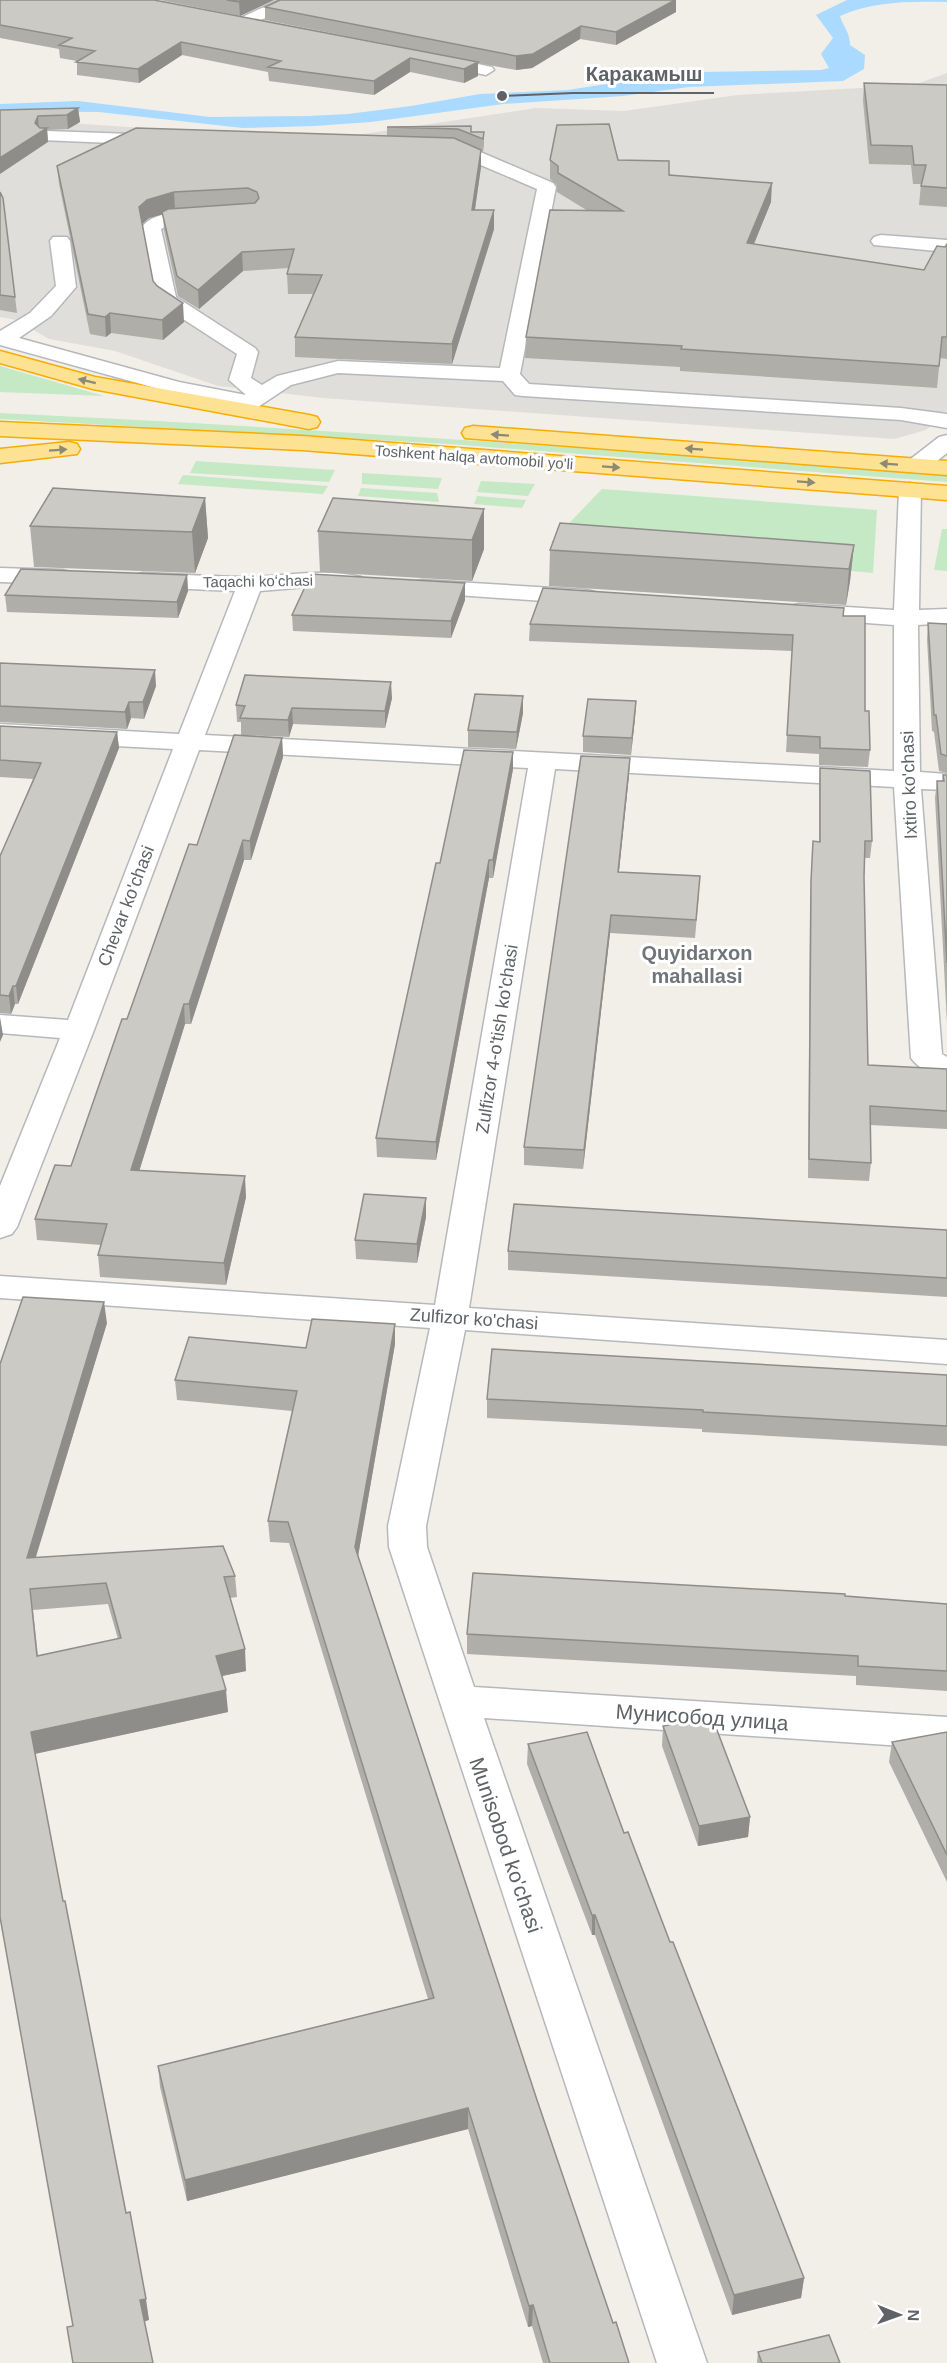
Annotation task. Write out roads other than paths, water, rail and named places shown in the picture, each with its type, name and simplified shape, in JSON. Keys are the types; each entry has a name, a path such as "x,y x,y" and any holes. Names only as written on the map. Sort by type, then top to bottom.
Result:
{"highway":[{"path":"0,357 93,383 252,402 309,422"},
{"path":"155,414 333,423"},
{"name":"Toshkent halqa avtomobil yo'li","path":"0,429 302,443 913,478 947,468"},
{"name":"Toshkent halqa avtomobil yo'li","path":"452,432 913,478 947,492"},
{"path":"0,456 104,447 302,443"}],"street":[{"path":"267,27 238,21 292,0"},
{"path":"417,57 486,70"},
{"path":"47,136 173,140"},
{"path":"424,148 458,149 547,187 509,375"},
{"path":"228,216 165,220 151,227 167,300 248,352 240,380 252,402"},
{"path":"0,339 26,327 46,311 66,287 60,240"},
{"path":"881,241 947,246"},
{"path":"0,339 177,388 252,402 284,380 338,367 509,375 523,390 901,414 947,421"},
{"path":"913,478 947,442"},
{"name":"Ixtiro ko'chasi","path":"913,478 906,618 907,779 927,1058 942,1067 947,1067"},
{"path":"0,575 83,578"},
{"name":"Taqachi koʻchasi","path":"119,579 250,584 308,580 607,599"},
{"name":"Chevar ko'chasi","path":"0,1227 79,1030 250,584"},
{"path":"774,610 906,618 947,616"},
{"path":"0,732 947,782"},
{"name":"Zulfizor 4-o'tish ko'chasi","path":"450,1318 543,759"},
{"path":"0,1024 79,1030"},
{"name":"Zulfizor ko'chasi","path":"0,1287 947,1352"},
{"name":"Munisobod ko'chasi","path":"450,1318 407,1526 408,1547 412,1565 682,2363"},
{"name":"Мунисобод улица","path":"458,1701 947,1733"}],"water":[{"path":"847,0 947,0 947,2 906,2 879,5 840,16 850,45 865,55 864,69 843,81 689,87 623,96 503,104 371,122 314,126 243,128 99,112 0,111 0,104 78,101 210,117 308,116 348,114 411,106 480,94 568,90 663,75 821,70 829,68 821,54 833,38 816,15"}],"place":[{"name":"Каракамыш","path":"502,96"}],"district":[{"name":"Quyidarxon mahallasi","path":"697,964"}]}
